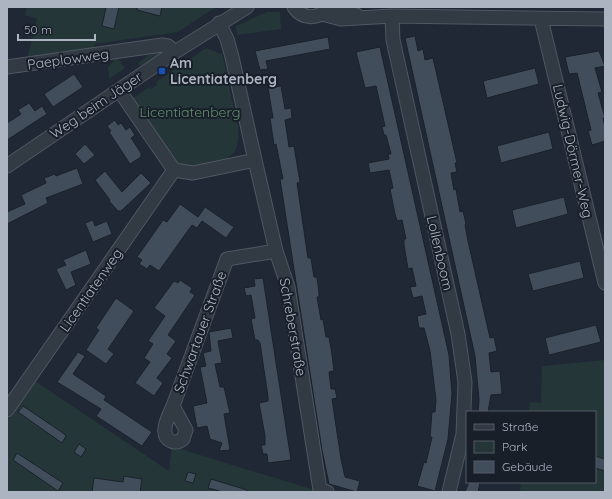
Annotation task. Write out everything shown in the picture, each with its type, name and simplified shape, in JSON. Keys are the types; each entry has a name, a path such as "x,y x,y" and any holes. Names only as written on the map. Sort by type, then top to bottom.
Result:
{"street":[{"path":"294,7 304,16 313,17 324,10 340,19 358,16 605,19"},
{"path":"337,7 358,16"},
{"name":"Weg beim Jäger","path":"7,166 238,9"},
{"name":"Lollenboom","path":"392,16 393,40 458,334 465,382 463,434 449,492"},
{"name":"Ludwig-Dörmer-Weg","path":"541,19 605,283"},
{"path":"119,90 174,170 193,173 255,160 232,57 227,39 219,23"},
{"name":"Paeplowweg","path":"7,67 130,54 162,45 168,46 175,52"},
{"name":"Schreberstraße","path":"255,160 276,251 288,287 320,490 327,492"},
{"name":"Licentiatenweg","path":"7,410 174,170"},
{"name":"Schwartauer Straße","path":"173,406 228,259 276,251"}],"green space":[{"path":"27,7 216,7 178,32 95,44 94,49 27,59 37,19 25,15"},
{"path":"267,12 280,12 281,29 237,35 236,26"},
{"path":"159,47 162,48 165,53 140,66 138,63"},
{"name":"Licentiatenberg","path":"206,48 222,54 237,120 237,145 234,152 228,158 212,164 177,164 132,99 149,87 151,89 157,85 156,82"},
{"path":"117,57 125,68 109,79 108,67"},
{"path":"605,360 605,492 520,492 521,483 596,483 596,411 529,411 530,402 541,403 542,366"},
{"path":"35,381 169,471 172,445 190,452 321,492 7,492 7,421"}],"building":[{"path":"106,7 119,7 114,29 102,26"},
{"path":"137,7 162,7 160,16 137,10"},
{"path":"415,36 418,51 423,49 425,60 433,58 457,163 455,163 457,172 451,173 454,190 456,189 460,212 463,211 468,241 490,338 494,337 497,351 489,353 491,372 500,371 502,394 491,395 488,411 478,411 479,400 475,356 405,38"},
{"path":"328,37 330,49 266,61 268,69 260,70 255,51"},
{"path":"380,47 449,355 452,394 448,439 435,491 417,486 424,462 426,463 432,437 430,437 432,412 435,412 436,400 430,351 424,328 419,328 417,316 426,314 422,296 413,298 410,287 416,286 412,268 408,269 404,245 404,239 406,239 402,220 397,221 395,214 390,189 393,188 389,170 370,173 368,163 389,159 388,154 391,154 386,135 384,135 382,127 385,126 376,86 365,88 356,52"},
{"path":"599,51 605,66 595,68 602,92 598,93 605,118 603,118 605,127 605,141 592,145 588,131 591,130 577,73 569,74 565,57"},
{"path":"535,68 539,84 487,98 483,81"},
{"path":"74,74 83,87 53,107 44,94"},
{"path":"281,86 285,109 291,108 292,118 285,120 289,147 294,146 300,182 297,183 308,258 311,258 314,277 317,277 319,297 317,297 321,320 323,319 326,337 329,337 332,354 334,371 329,372 331,389 335,389 337,398 332,399 341,459 345,477 360,481 357,492 329,484 322,450 280,179 283,179 276,144 274,145 270,118 273,118 268,88"},
{"path":"29,103 35,111 42,106 47,114 7,140 7,123 21,114 18,110"},
{"path":"115,120 118,125 121,123 126,130 130,127 135,135 131,138 141,153 141,157 130,164 109,132 111,131 107,126"},
{"path":"549,132 553,149 501,163 497,146"},
{"path":"85,144 95,155 84,164 75,154"},
{"path":"77,168 83,184 46,198 48,203 7,224 7,212 25,204 21,195 46,183 44,178 55,174 56,176"},
{"path":"105,171 122,192 141,173 151,183 121,211 118,211 109,201 110,200 95,180"},
{"path":"564,197 568,214 516,228 512,210"},
{"path":"180,204 198,217 205,207 234,227 226,238 202,221 197,228 192,225 159,271 150,265 147,269 139,264 142,260 137,257 163,220 167,222"},
{"path":"93,220 95,226 107,221 112,234 93,242 85,223"},
{"path":"86,250 91,264 71,272 76,285 66,290 56,269 66,265 63,260"},
{"path":"580,261 584,278 533,291 528,274"},
{"path":"263,278 291,460 268,463 267,454 263,454 261,445 265,445 265,436 259,403 268,401 268,397 260,343 258,340 255,340 251,319 255,318 251,295 246,296 244,288 255,286 254,279"},
{"path":"180,280 192,288 190,292 195,295 168,335 176,341 167,354 172,358 157,378 163,383 154,396 135,383 150,362 144,358 153,344 148,341 165,316 154,308 174,281 178,283"},
{"path":"116,298 134,311 108,349 114,354 106,364 86,350 99,330 96,328"},
{"path":"596,325 601,342 549,355 545,338"},
{"path":"231,328 233,338 218,341 222,363 215,364 220,387 224,387 230,413 224,414 230,450 219,451 222,443 210,439 207,426 197,428 193,406 207,403 200,367 206,366 203,353 211,351 209,332"},
{"path":"78,352 85,356 73,374 106,396 104,400 152,432 142,446 96,416 101,409 57,382"},
{"path":"23,406 63,433 66,436 62,443 18,412"},
{"path":"79,444 86,449 81,457 74,452"},
{"path":"17,453 63,483 58,491 13,460"},
{"path":"596,456 605,459 605,471 596,468"},
{"path":"188,472 196,474 193,483 185,481"},
{"path":"124,476 142,479 140,492 92,492 94,478 123,482"},
{"path":"211,479 247,490 247,492 223,492 208,488"},
{"path":"469,483 480,483 478,492 465,492"}],"place":[{"name":"Am Licentiatenberg","path":"162,71"}]}
